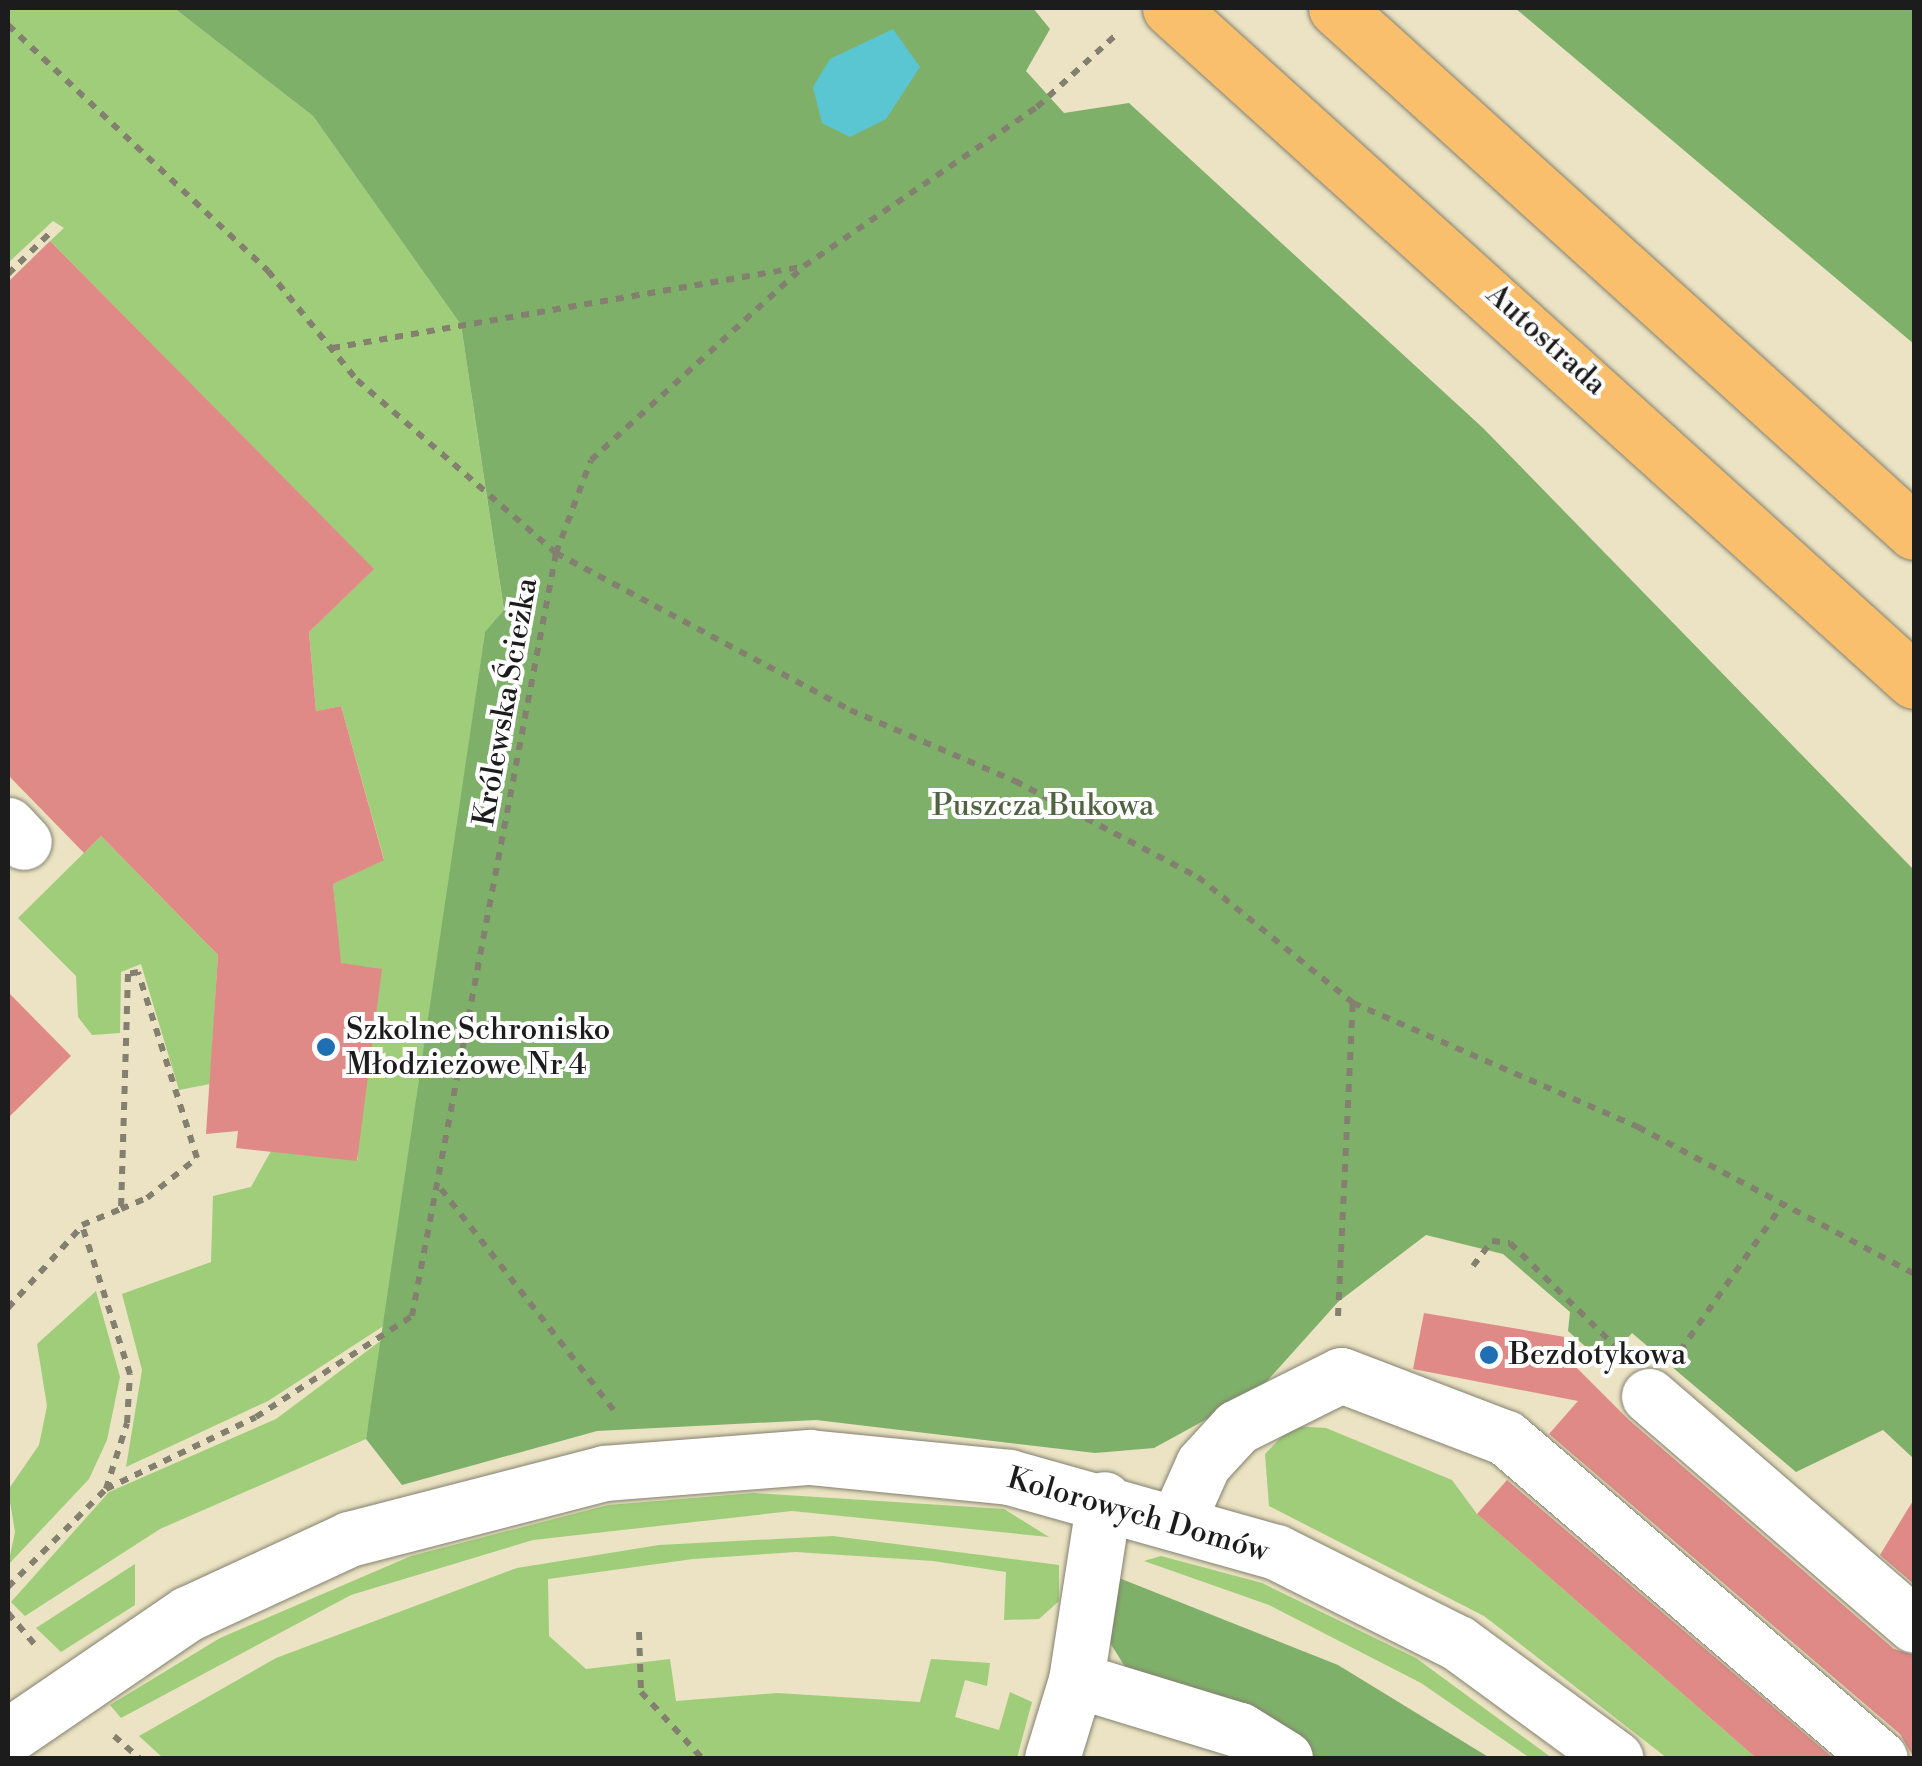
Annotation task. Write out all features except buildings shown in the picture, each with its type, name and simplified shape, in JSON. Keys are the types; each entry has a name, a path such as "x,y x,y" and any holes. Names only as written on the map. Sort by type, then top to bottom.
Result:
{"highway":[{"path":"1336,8 1914,532"},
{"name":"Autostrada","path":"1152,14 1217,46 1914,681"}],"street":[{"path":"1178,1520 1203,1464 1237,1427 1341,1375 1506,1438 1880,1758"},
{"path":"1649,1396 1914,1625"},
{"name":"Kolorowych Domów","path":"8,1736 103,1664 273,1572 503,1492 647,1466 809,1458 1009,1477 1104,1499 1276,1552 1442,1634 1615,1758"},
{"path":"1052,1758 1076,1680 1104,1499"},
{"path":"1076,1680 1240,1730 1285,1758"}],"path":[{"name":"Królewska Ścieżka","path":"106,1489 256,1417 412,1316 440,1188 556,553 591,460 804,266 1037,107 1152,14"},
{"path":"8,24 268,271 331,348 556,553 850,710 1015,781 1198,877 1353,1003 1638,1127 1914,1274"},
{"path":"8,274 52,230"},
{"path":"331,348 804,266"},
{"path":"8,1308 82,1225 121,1209 198,1158 138,972 128,974 121,1209"},
{"path":"1341,1375 1336,1241 1353,1003"},
{"path":"440,1188 624,1423"},
{"path":"1472,1266 1492,1241 1510,1243 1588,1315 1649,1396 1783,1204"},
{"path":"8,1586 106,1489 127,1423 130,1374 82,1225"},
{"path":"8,1613 50,1661"},
{"path":"639,1632 642,1692 702,1758"}],"green space":[{"path":"8,8 174,8 313,116 461,325 504,611 485,633 385,1325 268,1401 126,1467 142,1370 122,1294 211,1262 213,1196 251,1187 271,1151 358,1160 333,884 384,859 341,706 316,711 309,632 373,569 50,241 64,228 53,221 8,263"},
{"name":"Puszcza Bukowa","path":"174,8 1033,8 1050,29 1026,71 1064,113 1129,103 1483,428 1914,870 1914,1459 1883,1430 1796,1472 1632,1333 1605,1364 1568,1331 1570,1312 1503,1254 1426,1235 1338,1302 1258,1391 1154,1448 1095,1453 816,1420 597,1431 402,1485 366,1439 485,632 504,610 461,325 313,116"},
{"path":"1515,8 1914,8 1914,344"},
{"path":"101,836 218,955 210,1084 179,1090 141,964 121,972 120,1033 92,1035 78,1017 76,976 18,918"},
{"path":"96,1291 120,1377 107,1440 89,1479 8,1565 15,1532 8,1490 39,1445 47,1406 37,1344"},
{"path":"383,1339 366,1439 160,1529 25,1616 11,1602 109,1492 276,1419"},
{"path":"1292,1426 1326,1428 1452,1480 1477,1514 1756,1758 1667,1758 1484,1616 1269,1506 1265,1454"},
{"path":"754,1493 1004,1509 1049,1537 792,1511 533,1540 351,1595 121,1718 110,1705 220,1638 411,1556 608,1505"},
{"path":"833,1536 1059,1565 1059,1601 1039,1619 1004,1620 1006,1572 933,1561 796,1552 693,1559 548,1579 549,1636 586,1669 670,1659 676,1701 777,1693 920,1702 931,1659 990,1663 987,1686 965,1680 955,1717 999,1730 1010,1692 1032,1702 1017,1758 163,1758 139,1736 276,1658 517,1568 659,1545"},
{"path":"1161,1556 1262,1583 1416,1658 1552,1758 1530,1758 1421,1683 1269,1605 1144,1561"},
{"path":"135,1564 135,1605 61,1652 36,1628"},
{"path":"1119,1578 1338,1665 1490,1758 1304,1758 1129,1673 1107,1638"}],"water":[{"path":"893,29 920,67 886,119 850,137 822,123 813,87 830,59"}],"place":[{"name":"Szkolne Schronisko Młodzieżowe Nr 4","path":"326,1047"},
{"name":"Bezdotykowa","path":"1489,1355"}]}
